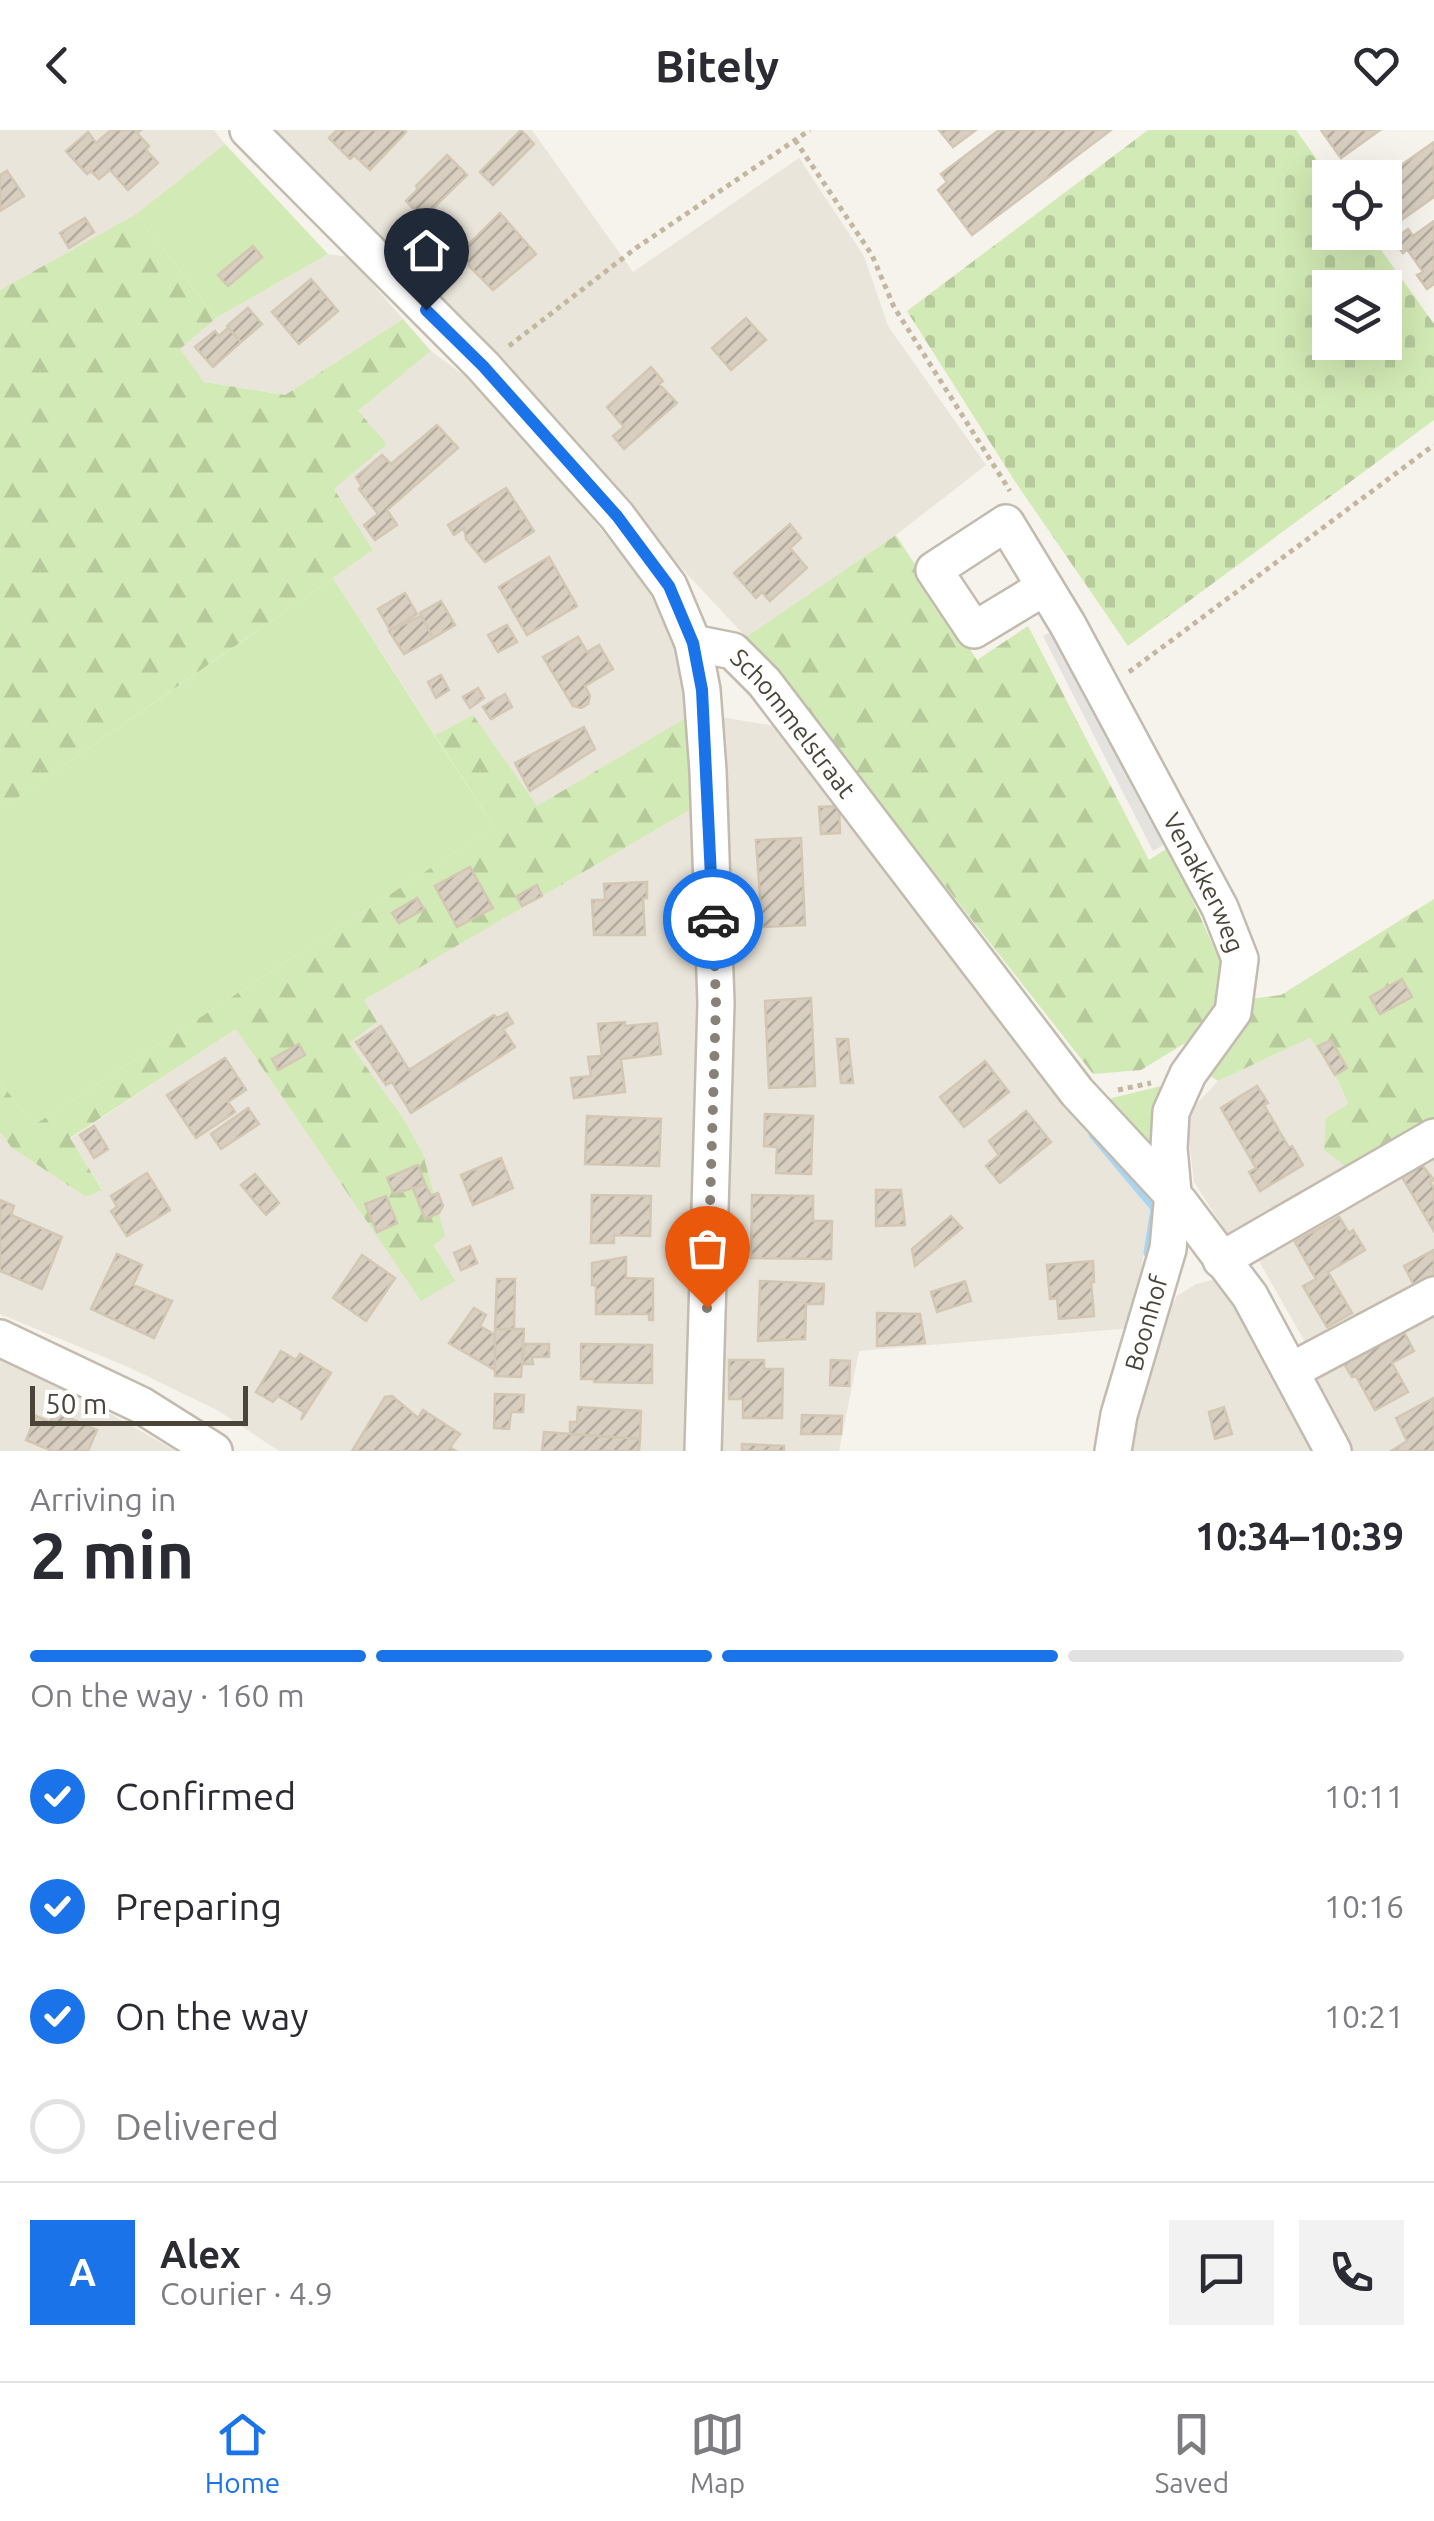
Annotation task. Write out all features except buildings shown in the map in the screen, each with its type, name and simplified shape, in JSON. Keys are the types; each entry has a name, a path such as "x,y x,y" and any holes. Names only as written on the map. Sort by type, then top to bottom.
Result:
{"street":[{"name":"Schommelstraat","path":"248,130 483,366 617,516 669,586 693,643 732,651 764,682 1077,1092 1173,1193 1250,1296 1332,1451"},
{"name":"Venakkerweg","path":"1045,587 1220,908 1240,959 1233,1012 1188,1074 1172,1112 1169,1148 1173,1193"},
{"path":"693,643 702,690 708,771 716,1003 704,1451"},
{"path":"1221,1260 1434,1137"},
{"name":"Boonhof","path":"1113,1451 1168,1248 1173,1193"},
{"path":"1291,1371 1434,1295"},
{"path":"0,1338 141,1405 214,1451"}],"path":[{"path":"483,366 636,248 810,130"},
{"path":"796,140 872,254 894,308 1017,501"},
{"path":"1103,693 1434,444"},
{"path":"1077,1092 1132,1088 1188,1074"}],"shaded area":[{"path":"0,130 214,130 225,144 136,214 0,290"},
{"path":"270,130 532,130 633,272 799,158 864,256 888,326 986,465 896,535 746,637 671,557 509,365"},
{"path":"328,254 349,257 403,319 285,395 204,382 179,349 216,318"},
{"path":"431,351 487,392 641,578 675,630 685,663 687,717 536,807 473,715 435,735 333,578 373,550 334,489 357,412"},
{"path":"1059,627 1170,841 1153,851 1043,636"},
{"path":"715,716 775,726 1150,1209 1133,1328 859,1351 839,1451 718,1451"},
{"path":"695,807 705,998 688,1451 279,1451 217,1410 128,1367 0,1314 0,1132 12,1148 86,1197 102,1189 70,1139 236,1029 421,1300 454,1281 434,1244 423,1154 405,1121 348,1043 363,1000"},
{"path":"1310,1038 1339,1082 1348,1105 1349,1169 1230,1238 1194,1182 1186,1115 1218,1081"},
{"path":"1434,1146 1434,1285 1309,1349 1260,1263 1259,1250"},
{"path":"1212,1280 1225,1287 1312,1451 1131,1451 1137,1416 1168,1312 1177,1296 1196,1284"},
{"path":"1434,1306 1434,1451 1346,1451 1304,1374"},
{"path":"0,1356 40,1374 176,1451 0,1451"}],"green space":[{"path":"1148,130 1296,130 1317,160 1312,160 1312,250 1381,250 1395,270 1312,270 1312,360 1402,360 1402,279 1434,324 1434,420 1128,646 1014,480 907,311"},
{"path":"225,144 328,254 216,318 136,214"},
{"path":"136,214 216,318 180,349 204,382 285,395 403,319 431,351 358,411 387,444 334,489 373,550 0,810 0,290"},
{"path":"896,535 977,660 1028,626 1149,860 1169,847 1223,968 1222,1004 1192,1039 1141,1070 1093,1074 746,637"},
{"path":"333,578 494,827 34,1125 0,1082 0,810"},
{"path":"473,715 537,806 687,717 695,807 364,1000 377,1022 349,1043 405,1121 423,1154 445,1236 434,1245 455,1281 421,1301 236,1029 70,1138 102,1190 86,1197 12,1148 0,1132 0,1082 34,1125 494,827 435,735"},
{"path":"1434,899 1434,1119 1349,1169 1324,1150 1326,1118 1348,1104 1339,1082 1310,1038 1218,1081 1201,1070 1250,999 1281,995"},
{"path":"1161,1086 1164,1091 1158,1156 1104,1100"}],"waterway":[{"path":"1093,1134 1155,1208 1148,1253"}],"way so far":[{"path":"707,1308 716,1003 713,919"}],"route":[{"path":"426,310 483,366 617,516 669,586 693,643 702,690 713,919"}]}
